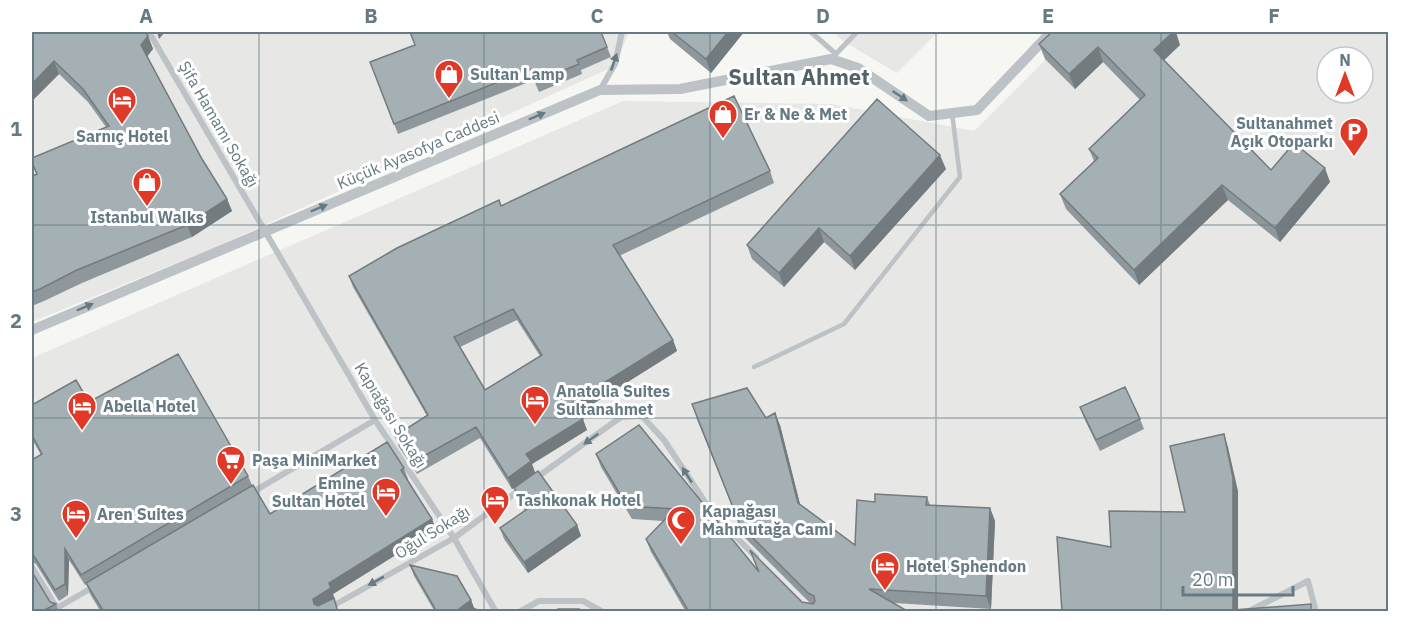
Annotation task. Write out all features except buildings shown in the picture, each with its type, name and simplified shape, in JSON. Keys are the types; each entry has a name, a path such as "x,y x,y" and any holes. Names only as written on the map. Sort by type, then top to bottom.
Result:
{"street":[{"name":"Şifa Hamamı Sokağı","path":"149,32 265,231"},
{"path":"600,90 615,64 622,32"},
{"path":"811,32 834,57 858,68 929,116 977,110 1051,32"},
{"path":"834,57 857,32"},
{"name":"Küçük Ayasofya Caddesi","path":"32,330 600,90 680,89 834,57"},
{"name":"Kapıağası Sokağı","path":"265,231 375,420 454,538 496,612"},
{"name":"Oğul Sokağı","path":"322,612 454,538 621,417 642,416 664,440 713,514 762,563"},
{"path":"242,499 375,420"},
{"path":"32,567 58,610 98,584"},
{"path":"1247,612 1308,581 1316,612"},
{"path":"519,612 540,601 583,602 603,612"}],"lane":[{"path":"754,367 844,324 960,177 952,113"}],"shaded area":[{"path":"32,32 629,32 615,66 218,246 32,322"},
{"path":"832,32 938,32 897,73 846,43"},
{"path":"1073,32 1388,32 1388,611 32,612 32,358 623,101 832,104 974,131"}],"place":[{"name":"Sultan Lamp","path":"449,100"},
{"name":"Sarnıç Hotel","path":"122,126"},
{"name":"Er & Ne & Met","path":"723,140"},
{"name":"Sultanahmet Açık Otoparkı","path":"1354,158"},
{"name":"Istanbul Walks","path":"147,208"},
{"name":"Anatolia Suites Sultanahmet","path":"535,426"},
{"name":"Abella Hotel","path":"82,432"},
{"name":"Paşa MiniMarket","path":"231,486"},
{"name":"Emine Sultan Hotel","path":"386,518"},
{"name":"Tashkonak Hotel","path":"495,526"},
{"name":"Aren Suites","path":"76,540"},
{"name":"Kapıağası Mahmutağa Cami","path":"681,546"},
{"name":"Hotel Sphendon","path":"885,592"}],"district":[{"name":"Sultan Ahmet","path":"799,76"}]}
